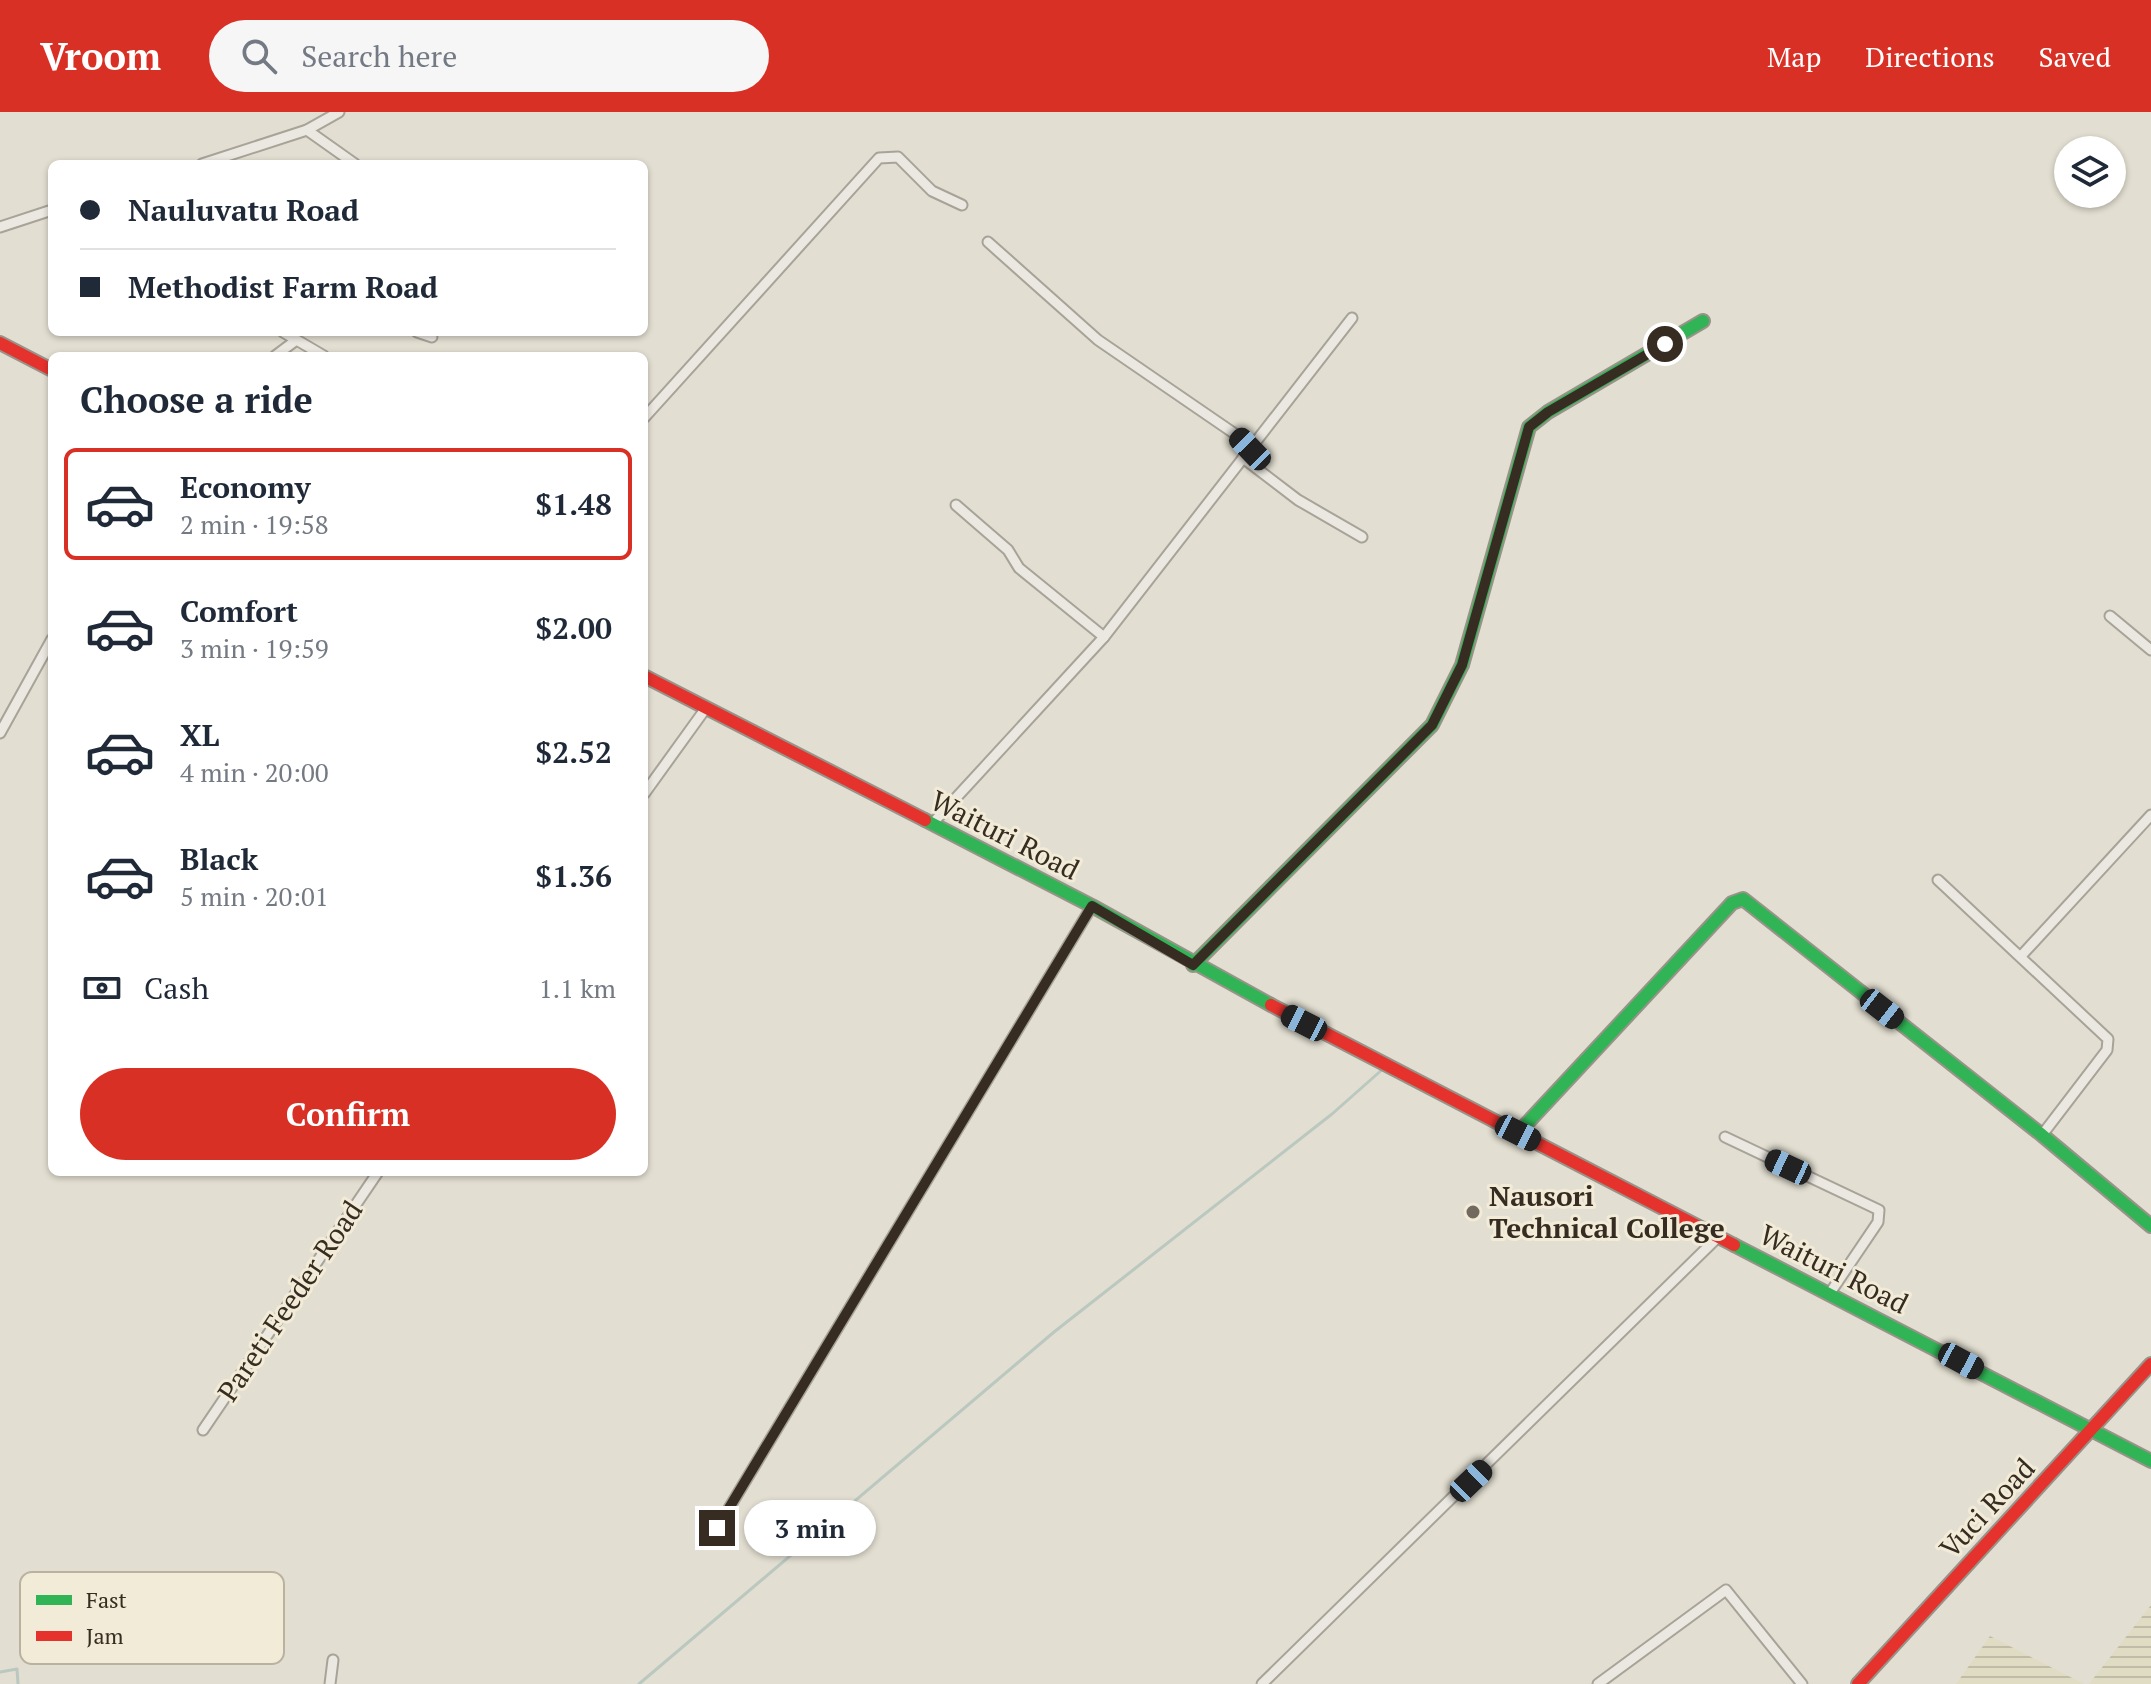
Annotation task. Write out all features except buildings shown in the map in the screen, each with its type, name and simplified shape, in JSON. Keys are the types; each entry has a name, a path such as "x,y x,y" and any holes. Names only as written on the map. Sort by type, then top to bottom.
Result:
{"main road":[{"path":"1193,965 1432,725 1462,665 1529,427 1548,412 1703,321"},
{"path":"0,343 48,368"},
{"name":"Waituri Road","path":"648,678 1092,906 1193,965 2151,1461"},
{"path":"1518,1133 1732,903 1743,899 2042,1135 2151,1226"},
{"name":"Vuci Road","path":"1858,1684 2151,1364"}],"street":[{"path":"214,160 307,130 339,112"},
{"path":"307,130 349,160"},
{"path":"648,414 879,158 898,157 939,196 962,205"},
{"path":"0,227 48,214"},
{"path":"988,242 1098,340 1238,436 1250,449"},
{"path":"932,824 1104,637 1352,318"},
{"path":"288,336 316,352"},
{"path":"280,352 295,341"},
{"path":"1243,458 1298,500 1362,537"},
{"path":"956,505 1008,550 1019,568 1104,637"},
{"path":"2110,616 2151,650"},
{"path":"0,733 48,646"},
{"path":"648,788 706,708"},
{"path":"2021,956 2151,815"},
{"path":"1938,880 2099,1027 2109,1044 2042,1135"},
{"path":"717,1528 1092,906"},
{"path":"1725,1137 1879,1210 1878,1222 1830,1293"},
{"name":"Pareti Feeder Road","path":"203,1430 375,1176"},
{"path":"1262,1684 1719,1236"},
{"path":"1598,1684 1726,1590 1802,1684"},
{"path":"330,1684 333,1660"}],"shaded area":[{"path":"2151,1605 2151,1684 2089,1684"},
{"path":"1990,1636 2084,1684 1956,1684"}],"waterway":[{"path":"639,1684 1054,1332 1332,1114 1384,1068"},
{"path":"0,1672 17,1669 18,1684"}],"traffic: fast":[{"path":"1193,965 1432,725 1462,665 1529,427 1548,412 1703,321"},
{"path":"925,820 1092,906 1271,1005"},
{"path":"1518,1133 1732,903 1743,899 2042,1135 2151,1226"},
{"path":"1734,1245 2151,1461"}],"traffic: jam":[{"path":"0,343 48,368"},
{"path":"648,678 925,820"},
{"path":"1271,1005 1734,1245"},
{"path":"1858,1684 2151,1364"}],"place":[{"name":"Nausori Technical College","path":"1473,1212"}],"route":[{"path":"717,1528 1092,906 1193,965 1432,725 1462,665 1529,427 1548,412 1665,344"}]}
